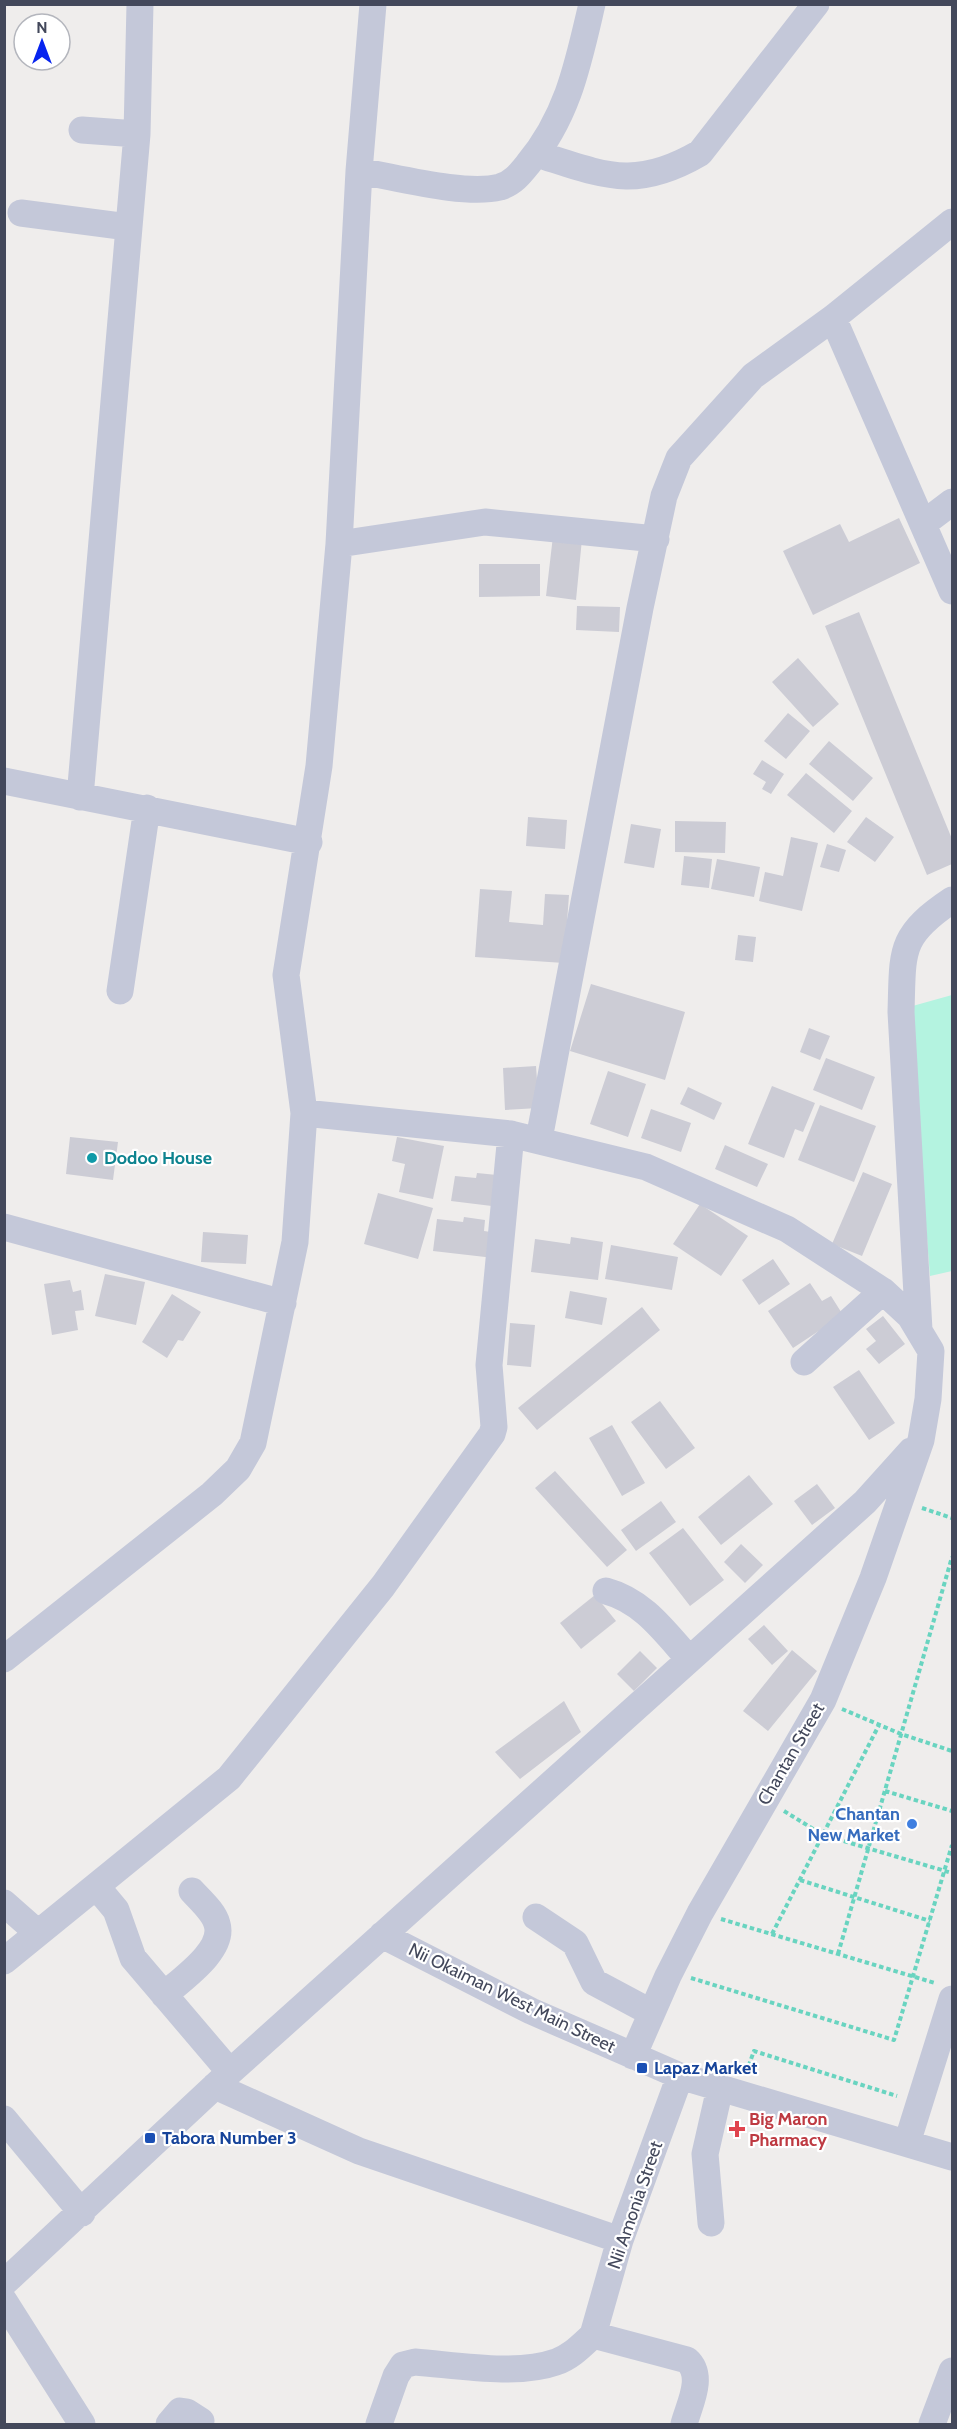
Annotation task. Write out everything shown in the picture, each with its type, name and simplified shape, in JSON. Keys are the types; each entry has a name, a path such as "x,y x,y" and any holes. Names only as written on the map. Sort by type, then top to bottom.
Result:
{"street":[{"path":"80,796 137,134 140,4"},
{"path":"6,1655 213,1494 238,1469 253,1443 295,1242 304,1113 286,975 309,842 319,766 339,543 359,171 373,4"},
{"path":"359,171 472,189 500,187 515,180 554,130 569,96 592,4"},
{"path":"537,154 601,174 646,176 674,168 700,153 816,4"},
{"path":"82,130 137,134"},
{"path":"21,213 128,227"},
{"path":"538,1139 640,608 664,496 679,458 753,376 833,318 952,222"},
{"path":"833,318 952,591"},
{"path":"923,524 952,502"},
{"path":"339,543 485,522 656,539"},
{"path":"4,782 147,808 309,842"},
{"path":"120,991 147,808"},
{"name":"Chantan Street","path":"633,2056 670,1972 700,1913 823,1700 873,1578 921,1440 934,1347 901,1012 902,959 911,937 924,919 952,900"},
{"path":"304,1113 511,1134 646,1167 788,1229 883,1291 910,1316 934,1347"},
{"path":"4,1961 229,1778 383,1586 492,1434 494,1427 489,1365 511,1134"},
{"path":"8,1236 283,1303"},
{"path":"804,1362 883,1291"},
{"path":"4,2283 82,2213 223,2079 865,1503 921,1440"},
{"path":"606,1591 629,1599 641,1608 689,1659"},
{"path":"96,1886 116,1910 133,1958 164,1995 223,2079 359,2151 620,2240"},
{"path":"164,1995 213,1950 218,1940 217,1924 213,1915 192,1891"},
{"path":"4,1903 38,1933"},
{"path":"536,1917 575,1943 594,1982 652,2013"},
{"name":"Nii Okaiman West Main Street","path":"382,1935 531,2011 680,2076 952,2157"},
{"path":"907,2143 920,2103 948,1992"},
{"name":"Nii Amonia Street","path":"593,2335 620,2240 680,2076"},
{"path":"711,2223 704,2169 705,2154 720,2088"},
{"path":"4,2119 82,2213"},
{"path":"4,2301 82,2424"},
{"path":"379,2424 396,2376 403,2366 415,2362 534,2367 556,2362 574,2353 593,2335 687,2360 695,2367 696,2377 684,2424"},
{"path":"932,2424 952,2371"},
{"path":"169,2424 180,2411 187,2412 201,2421"}],"path":[{"path":"899,1502 952,1518"},
{"path":"838,1954 952,1557"},
{"path":"823,1700 901,1734 952,1751"},
{"path":"771,1934 879,1725"},
{"path":"885,1791 952,1811"},
{"path":"766,1800 823,1835 952,1873"},
{"path":"670,1972 894,2040 952,1845"},
{"path":"800,1880 930,1921"},
{"path":"700,1913 913,1977 948,1992"},
{"path":"754,2051 920,2103"}],"green space":[{"path":"952,995 952,1271 930,1276 909,1007"}],"building":[{"path":"899,518 920,563 813,615 783,551 840,524 849,542"},
{"path":"553,536 582,539 576,600 546,596"},
{"path":"479,564 540,564 540,596 479,597"},
{"path":"577,606 620,607 619,632 576,630"},
{"path":"859,612 952,839 952,864 927,875 825,626"},
{"path":"798,658 839,704 813,727 772,682"},
{"path":"788,713 810,731 786,759 764,741"},
{"path":"829,741 873,778 853,801 809,764"},
{"path":"762,760 784,774 771,794 762,789 766,782 753,774"},
{"path":"806,773 852,811 834,833 787,795"},
{"path":"528,817 567,820 565,849 526,846"},
{"path":"866,817 894,837 875,862 847,842"},
{"path":"675,821 726,822 725,853 675,852"},
{"path":"631,824 661,829 654,868 624,863"},
{"path":"791,837 818,843 802,911 759,901 765,872 783,876"},
{"path":"827,844 846,850 839,872 820,867"},
{"path":"684,856 712,859 709,888 681,885"},
{"path":"717,859 760,867 754,897 711,889"},
{"path":"480,889 512,891 509,922 543,925 545,894 569,895 564,963 475,957"},
{"path":"738,935 756,937 753,962 735,960"},
{"path":"591,984 685,1012 665,1080 570,1051"},
{"path":"809,1028 830,1036 820,1060 800,1052"},
{"path":"826,1058 875,1077 862,1110 813,1090"},
{"path":"536,1066 539,1108 505,1110 503,1068"},
{"path":"608,1071 646,1084 628,1137 590,1124"},
{"path":"772,1086 815,1103 803,1132 795,1129 784,1158 748,1144"},
{"path":"688,1087 722,1103 714,1120 680,1104"},
{"path":"820,1105 876,1126 854,1182 798,1160"},
{"path":"651,1109 691,1123 681,1152 641,1138"},
{"name":"Dodoo House","path":"70,1137 118,1142 113,1180 66,1174"},
{"path":"397,1137 444,1146 433,1199 399,1192 405,1164 392,1161"},
{"path":"725,1145 768,1164 757,1187 715,1169"},
{"path":"863,1172 892,1184 862,1256 832,1244"},
{"path":"477,1173 497,1175 500,1207 451,1201 455,1176 476,1178"},
{"path":"378,1193 433,1208 418,1259 364,1244"},
{"path":"700,1204 748,1236 721,1276 673,1244"},
{"path":"464,1217 485,1220 484,1231 497,1233 494,1258 433,1251 437,1219 463,1222"},
{"path":"203,1232 248,1235 246,1264 201,1262"},
{"path":"571,1237 603,1242 598,1280 531,1272 535,1239 570,1244"},
{"path":"611,1245 678,1257 672,1290 605,1279"},
{"path":"773,1259 790,1284 759,1305 742,1280"},
{"path":"105,1274 145,1282 136,1325 95,1316"},
{"path":"70,1280 73,1292 81,1290 84,1310 75,1311 78,1330 52,1335 44,1284"},
{"path":"810,1283 822,1301 831,1296 843,1315 793,1348 768,1311"},
{"path":"570,1291 607,1298 602,1325 565,1318"},
{"path":"172,1294 201,1312 183,1341 178,1340 167,1358 142,1342"},
{"path":"642,1307 660,1330 537,1430 518,1408"},
{"path":"883,1316 905,1344 879,1364 866,1349 876,1341 866,1329"},
{"path":"510,1323 535,1325 531,1367 507,1365"},
{"path":"859,1370 895,1423 869,1440 833,1387"},
{"path":"660,1401 695,1448 666,1469 631,1422"},
{"path":"612,1425 645,1483 622,1496 589,1438"},
{"path":"555,1471 627,1550 607,1567 535,1488"},
{"path":"749,1475 773,1504 721,1545 698,1517"},
{"path":"817,1484 835,1508 812,1525 794,1501"},
{"path":"661,1501 676,1522 636,1551 621,1530"},
{"path":"683,1528 724,1580 690,1606 649,1553"},
{"path":"741,1544 763,1565 745,1583 724,1562"},
{"path":"595,1595 616,1621 581,1649 560,1623"},
{"path":"764,1625 788,1651 772,1665 748,1639"},
{"path":"792,1650 817,1671 768,1731 743,1711"},
{"path":"640,1651 657,1668 634,1691 617,1674"},
{"path":"564,1701 581,1732 520,1779 495,1752"}],"place":[{"name":"Dodoo House","path":"92,1158"},
{"name":"Chantan New Market","path":"912,1824"},
{"name":"Lapaz Market","path":"642,2068"},
{"name":"Big Maron Pharmacy","path":"737,2129"},
{"name":"Tabora Number 3","path":"150,2138"}]}
